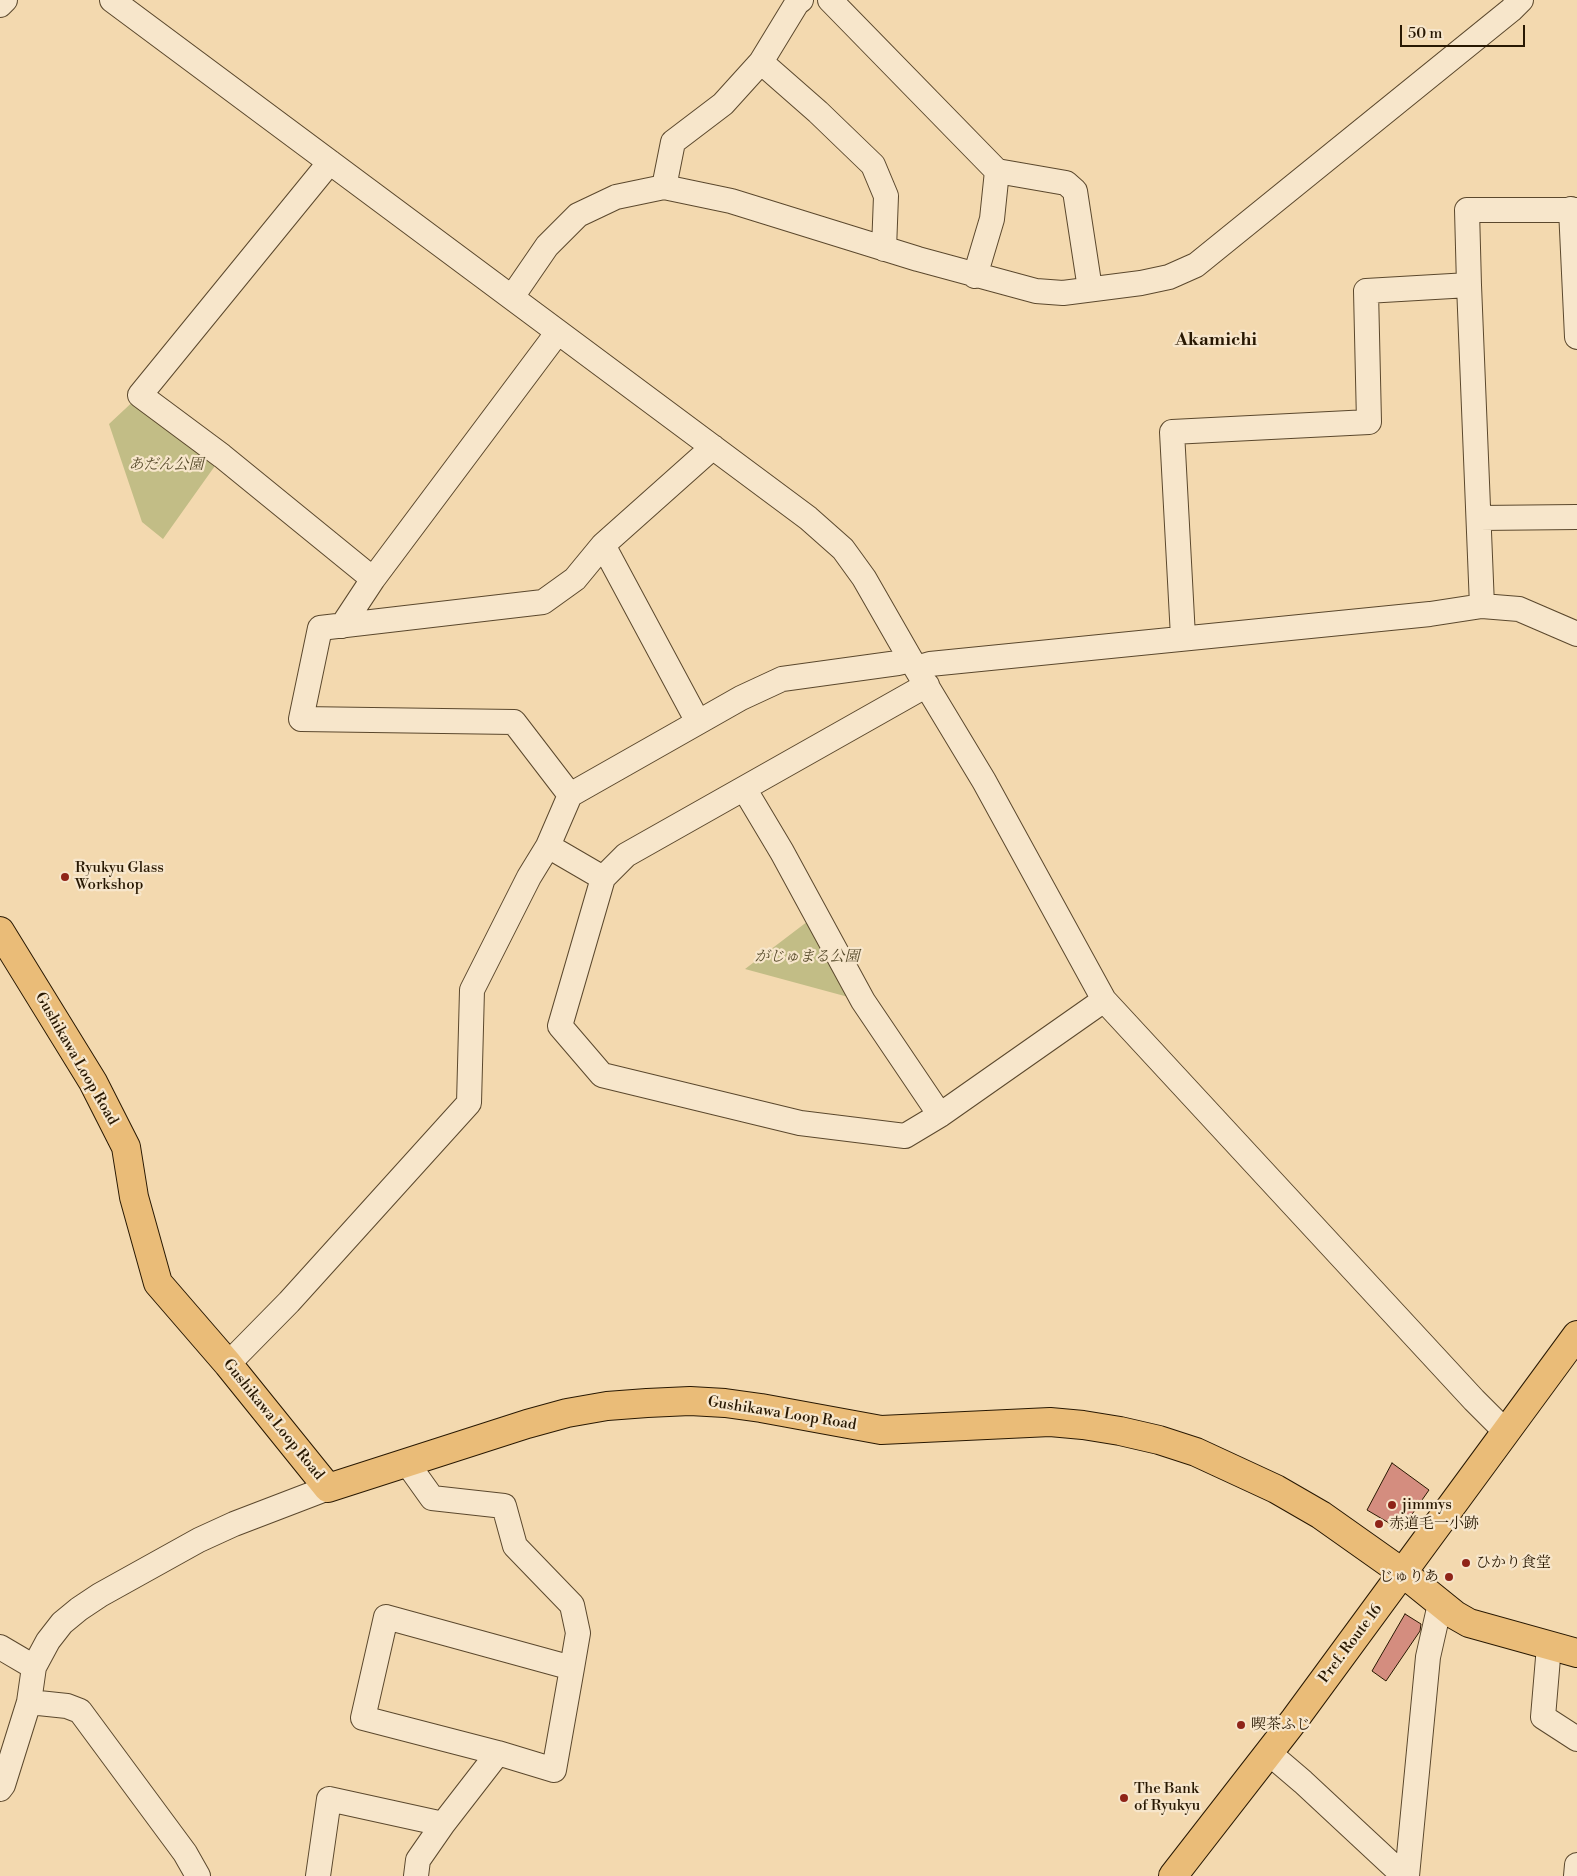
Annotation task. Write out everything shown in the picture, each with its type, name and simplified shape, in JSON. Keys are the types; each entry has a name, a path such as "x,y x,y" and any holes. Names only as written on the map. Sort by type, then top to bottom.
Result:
{"main road":[{"name":"Gushikawa Loop Road","path":"0,931 93,1082 126,1146 134,1197 158,1283 228,1364 328,1488 567,1413 647,1402 690,1401 725,1403 881,1430 1027,1423 1083,1425 1158,1440 1196,1452 1268,1485 1321,1515 1403,1573 1440,1604 1469,1623 1577,1653"},
{"name":"Pref. Route 16","path":"1173,1876 1269,1754 1577,1335"}],"street":[{"path":"0,5 5,0"},
{"path":"112,0 808,518 843,549 864,578 984,781 1104,1000 1467,1393 1506,1432"},
{"path":"664,187 673,142 722,104 761,62 801,0"},
{"path":"830,0 997,171 1066,183 1076,191 1090,289"},
{"path":"512,297 547,246 578,215 616,197 664,187 731,201 975,276 1036,291 1063,293 1141,283 1169,277 1196,264 1511,10 1520,0"},
{"path":"761,62 818,112 873,165 886,196 884,249"},
{"path":"330,162 140,395 222,456 373,579"},
{"path":"975,276 992,219 997,171"},
{"path":"1482,606 1467,210 1574,210 1577,337"},
{"path":"1183,637 1172,432 1369,422 1366,291 1469,285"},
{"path":"342,626 373,579 558,332"},
{"path":"570,795 514,722 301,719 320,628 543,602 575,579 603,544 713,447"},
{"path":"1479,518 1577,517"},
{"path":"603,544 698,722"},
{"path":"1104,1000 940,1115 905,1136 800,1123 602,1075 560,1026 603,878 626,855 745,790 930,664 1183,637 1430,614 1482,606 1519,609 1577,634"},
{"path":"228,1364 289,1302 469,1104 472,990 529,877 548,846 570,795 741,698 782,679 898,663 918,671"},
{"path":"745,790 782,852 863,1001 940,1115"},
{"path":"548,846 603,878"},
{"path":"407,1463 432,1498 504,1506 515,1546 572,1605 578,1633 572,1668 554,1770 498,1753 362,1718 386,1617 572,1668"},
{"path":"0,1789 3,1785 29,1702 34,1667 48,1642 62,1623 100,1595 199,1540 234,1524 328,1488"},
{"path":"1405,1876 1428,1657 1440,1604"},
{"path":"1549,1646 1543,1717 1577,1739"},
{"path":"0,1647 34,1667"},
{"path":"29,1702 67,1706 80,1711 185,1853 198,1876"},
{"path":"416,1876 418,1860 443,1824 498,1753"},
{"path":"1269,1754 1303,1782 1405,1876"},
{"path":"318,1876 329,1799 443,1824"},
{"path":"1576,1876 1577,1865"}],"green space":[{"name":"あだん公園","path":"140,395 222,456 163,539 142,522 109,424"},
{"name":"がじゅまる公園","path":"816,915 863,1001 745,969"}],"building":[{"path":"1392,1463 1429,1490 1401,1530 1367,1510"},
{"path":"1405,1614 1421,1624 1420,1631 1386,1681 1372,1671"}],"place":[{"name":"Ryukyu Glass Workshop","path":"65,877"},
{"name":"jimmys","path":"1392,1505"},
{"name":"赤道毛一小跡","path":"1379,1524"},
{"name":"ひかり食堂","path":"1466,1563"},
{"name":"じゅりあ","path":"1449,1577"},
{"name":"喫茶ふじ","path":"1241,1725"},
{"name":"The Bank of Ryukyu","path":"1124,1798"}],"district":[{"name":"Akamichi","path":"1216,341"}]}
